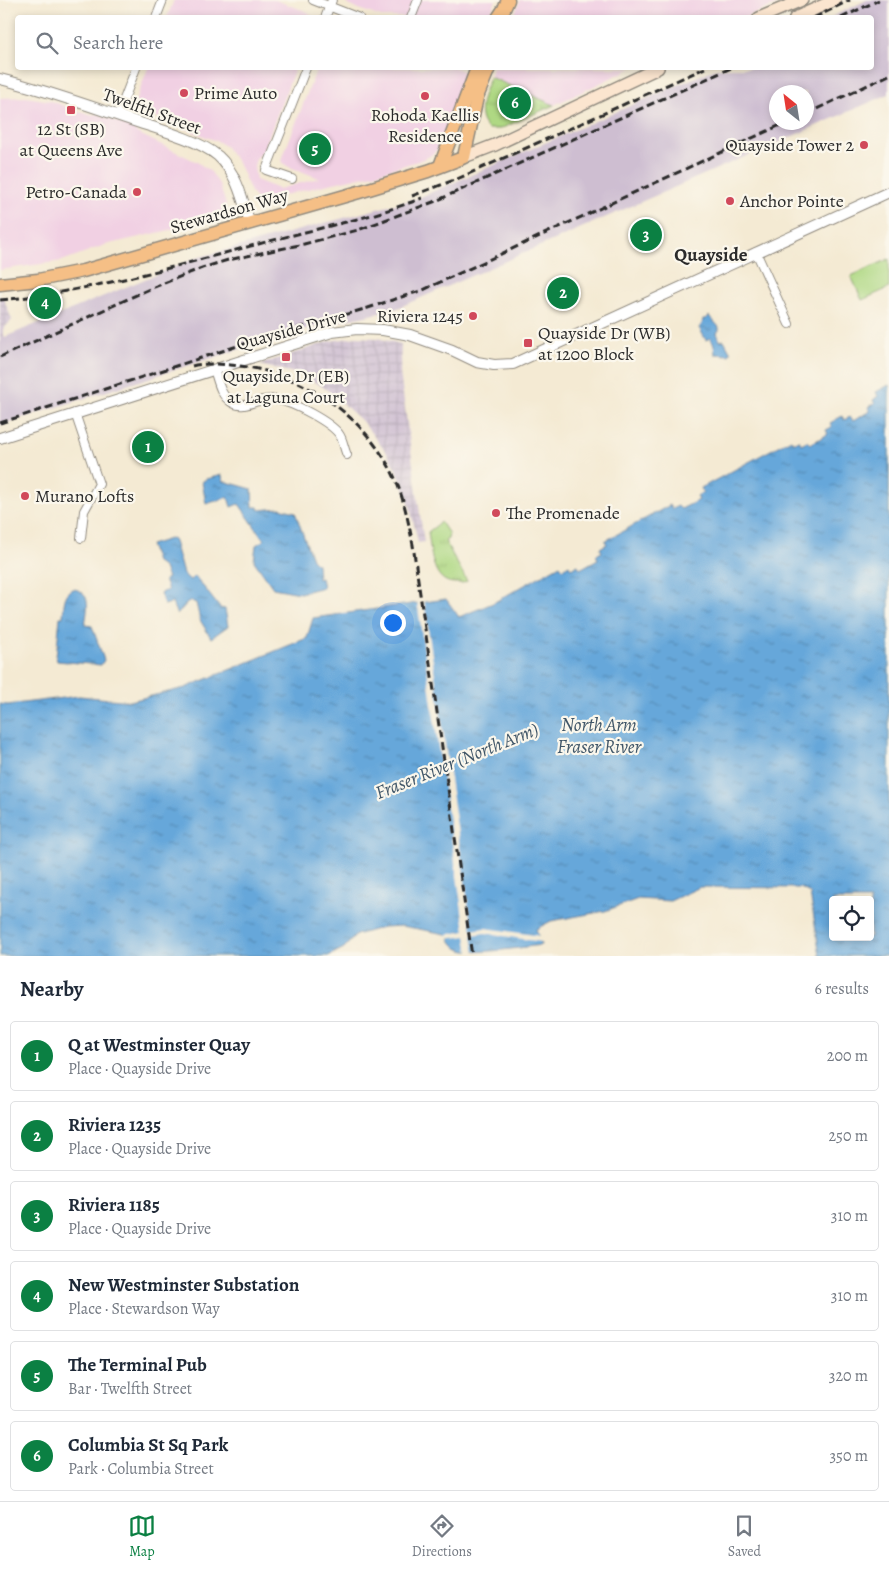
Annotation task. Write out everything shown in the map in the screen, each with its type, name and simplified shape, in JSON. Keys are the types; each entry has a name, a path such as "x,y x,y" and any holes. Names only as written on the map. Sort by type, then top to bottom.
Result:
{"main road":[{"path":"766,15 802,0"},
{"path":"802,15 835,0"},
{"path":"440,166 476,70"},
{"path":"464,157 477,97 488,70"},
{"path":"464,157 495,145 654,70"},
{"name":"Stewardson Way","path":"0,284 38,280 83,271 250,224 464,157"}],"street":[{"path":"157,15 162,0"},
{"path":"313,0 331,3 353,15"},
{"path":"412,15 418,0"},
{"path":"326,15 331,3"},
{"path":"118,115 135,70"},
{"path":"292,179 266,170 305,70"},
{"name":"Twelfth Street","path":"0,79 38,88 195,143 219,158 229,170 237,186 250,224"},
{"name":"Quayside Drive","path":"0,438 332,332 357,329 383,330 410,335 452,350 478,362 494,366 513,364 889,192"},
{"path":"756,252 789,324"},
{"path":"214,369 221,390 232,403 240,406 262,400 278,399 292,403 322,420 339,434 347,455"},
{"path":"75,413 99,484 84,510 81,538"}],"shaded area":[{"path":"174,0 275,0 308,12 310,15 168,15"},
{"path":"343,0 496,0 490,15 376,15 348,5"},
{"path":"520,0 788,0 751,15 514,15"},
{"path":"867,0 889,0 889,94 814,127 814,85 769,85 769,130 806,130 393,310 301,330 0,425 0,339 196,258 418,198 712,70 874,70 874,15 835,15"},
{"path":"147,70 294,70 263,151 256,159 254,166 256,180 279,189 319,178 287,166 283,163 282,159 316,70 460,70 466,73 467,77 444,138 438,149 430,156 378,173 262,201 256,199 252,194 238,163 226,147 219,142 138,110 135,102"},
{"path":"492,70 628,70 554,105 490,77"},
{"path":"26,97 51,101 89,115 98,114 134,128 137,133 197,162 211,172 219,184 226,204 225,213 217,219 105,245 62,261 0,270 0,98"},
{"path":"0,297 3,297 12,320 3,329 3,337 0,339"},
{"path":"356,337 377,338 401,344 400,373 424,542 418,543 408,499 398,473 387,453 361,420 320,385 295,373 259,365 330,341"}],"green space":[{"path":"490,77 554,105 500,129 488,129 481,117 480,111"},
{"path":"889,259 889,288 862,300 851,276"},
{"path":"441,522 449,534 448,539 445,541 467,581 464,583 447,582 441,577 434,564 428,532"}],"water":[{"path":"709,316 719,327 717,333 720,341 724,340 731,353 729,355 715,354 714,345 710,338 706,340 699,328 703,319"},
{"name":"North Arm Fraser River","path":"889,385 889,956 820,956 810,893 800,888 700,887 670,901 638,899 605,911 551,921 536,929 541,945 498,950 466,951 455,946 446,934 402,926 384,927 356,935 344,948 328,956 0,956 0,704 7,705 79,696 130,701 185,688 307,638 313,618 446,599 459,617 493,603 560,565 563,569 569,565 571,569 578,565 580,569 598,559 596,555 602,552 600,548 607,544 605,541 670,505 672,509 678,506 681,509 699,500 697,496 703,492 701,488 791,439 793,443 799,440 801,444 807,441 810,444 828,434 826,430 832,427 830,423 842,416 844,420 850,417 853,421 870,411 868,407 875,404 873,400 878,396 876,392"},
{"path":"222,475 223,481 252,489 253,507 258,507 259,510 280,508 295,512 312,559 317,564 318,579 321,578 323,587 300,593 273,588 254,561 256,545 264,540 239,504 231,507 228,497 206,504 202,482 206,479"},
{"path":"173,538 183,574 190,580 195,576 220,608 225,609 228,626 211,638 200,620 196,603 191,601 186,604 177,615 172,603 164,605 160,593 168,590 164,580 168,578 164,568 156,562 150,545"},
{"path":"73,589 84,594 86,598 85,625 92,626 104,660 101,665 57,661 60,617 63,617 67,594"}],"pier":[{"path":"424,600 472,930 485,928 541,936 542,942 485,933 472,935 475,953 469,953 466,936 446,939 441,936 465,931 417,601"}],"railway":[{"path":"820,15 850,0"},
{"path":"847,15 879,0"},
{"path":"412,196 457,179 701,70"},
{"path":"0,357 154,287 202,268 228,260 358,230 436,201 727,70"},
{"path":"814,110 889,75"},
{"path":"0,423 253,341 423,290 770,130"},
{"path":"0,300 68,291 134,277 364,217 422,198"},
{"path":"192,366 216,364 255,369 280,375 303,385 345,413 363,430 379,450 396,480 413,545 472,956"}],"place":[{"name":"Prime Auto","path":"184,93"},
{"name":"Rohoda Kaellis Residence","path":"425,96"},
{"name":"Columbia St Sq Park","path":"515,103"},
{"name":"12 St (SB) at Queens Ave","path":"71,110"},
{"name":"Quayside Tower 2","path":"864,145"},
{"name":"The Terminal Pub","path":"315,149"},
{"name":"Petro-Canada","path":"137,192"},
{"name":"Anchor Pointe","path":"730,201"},
{"name":"Riviera 1185","path":"646,235"},
{"name":"Riviera 1235","path":"563,293"},
{"name":"New Westminster Substation","path":"45,303"},
{"name":"Riviera 1245","path":"473,316"},
{"name":"Quayside Dr (WB) at 1200 Block","path":"528,343"},
{"name":"Quayside Dr (EB) at Laguna Court","path":"286,357"},
{"name":"Q at Westminster Quay","path":"148,447"},
{"name":"Murano Lofts","path":"25,496"},
{"name":"The Promenade","path":"496,513"}],"district":[{"name":"Quayside","path":"711,255"}],"water label":[{"name":"Fraser River (North Arm)","path":"457,761"}]}
